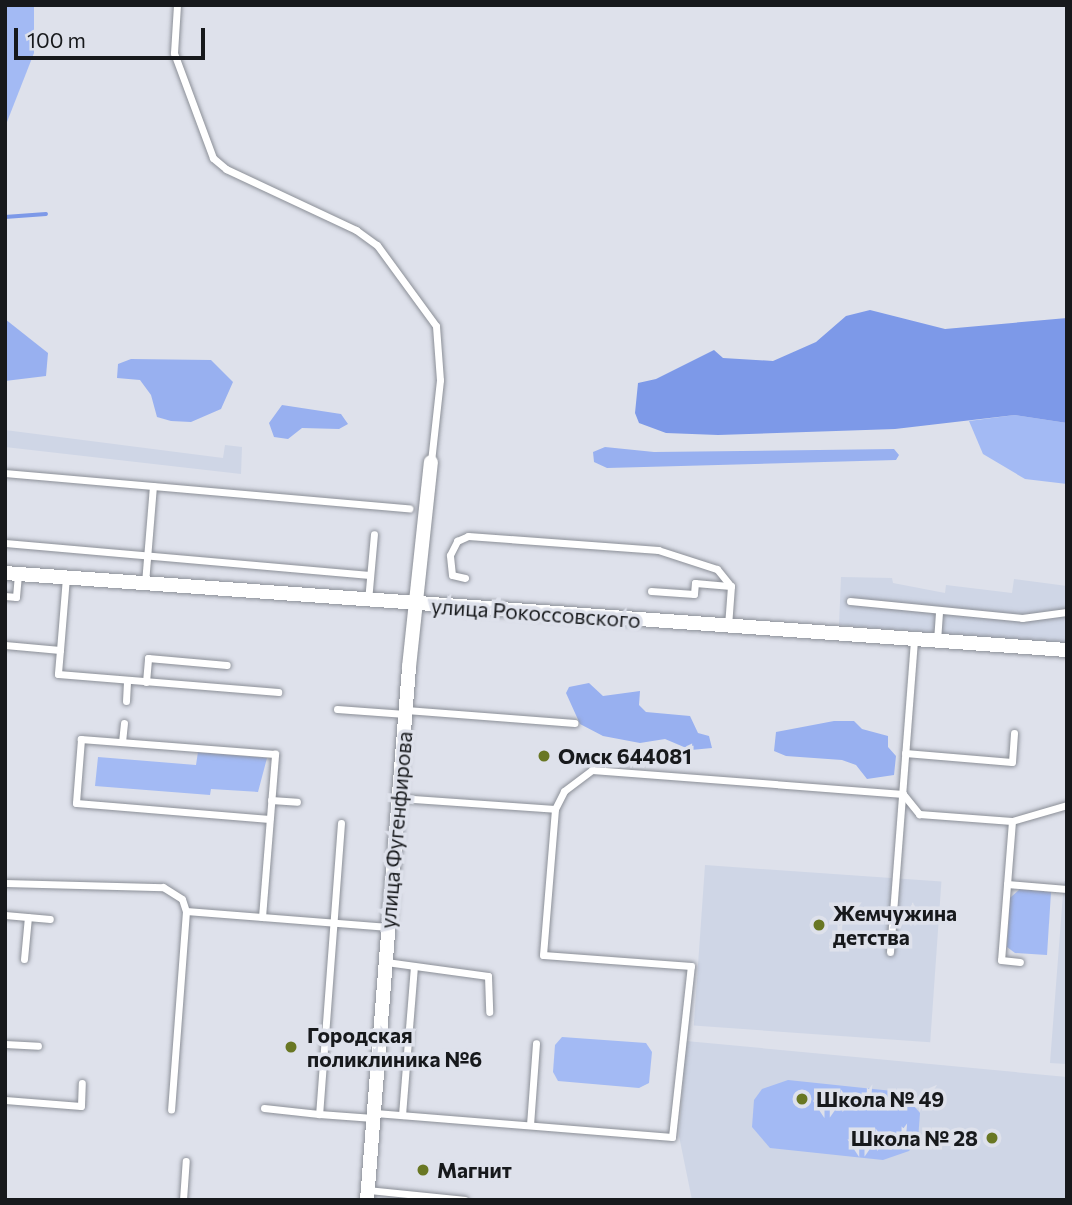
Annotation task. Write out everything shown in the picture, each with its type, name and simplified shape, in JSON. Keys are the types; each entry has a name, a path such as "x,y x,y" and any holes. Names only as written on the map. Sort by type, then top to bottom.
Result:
{"street":[{"name":"улица Фугенфирова","path":"367,1195 405,712 431,462"},
{"name":"улица Рокоссовского","path":"12,573 418,605 1067,650"}],"lane":[{"path":"177,5 174,53 213,158 226,169 356,230 377,246 436,326 440,380 431,462"},
{"path":"5,473 409,508"},
{"path":"145,584 153,486"},
{"path":"368,601 374,534"},
{"path":"465,578 452,575 450,555 457,541 468,536 658,550 717,569 730,586 728,627"},
{"path":"5,543 370,575"},
{"path":"5,596 16,597 12,573"},
{"path":"66,578 58,674 278,692"},
{"path":"651,591 694,594 695,583 730,586"},
{"path":"850,601 939,612 1023,618 1067,612"},
{"path":"937,641 939,612"},
{"path":"890,953 914,640"},
{"path":"5,645 60,650"},
{"path":"146,682 148,658 227,665"},
{"path":"126,701 127,680"},
{"path":"337,709 574,723"},
{"path":"122,742 124,723"},
{"path":"905,754 1012,762 1014,733"},
{"path":"261,917 275,754 81,739 76,803 269,819"},
{"path":"264,1108 319,1114 402,1115 671,1137 691,966 543,955 555,809 564,791 592,770 903,794 919,814 1012,821 1067,805"},
{"path":"399,797 555,809"},
{"path":"271,800 297,802"},
{"path":"1012,821 1001,960 1020,962"},
{"path":"319,1114 341,823"},
{"path":"5,883 163,887 182,899 187,911 171,1109"},
{"path":"1007,884 1067,889"},
{"path":"187,911 388,927"},
{"path":"5,915 50,919"},
{"path":"24,959 28,917"},
{"path":"386,961 489,977 489,1012"},
{"path":"402,1115 414,967"},
{"path":"530,1125 537,1043"},
{"path":"5,1044 38,1046"},
{"path":"5,1100 80,1105 82,1083"},
{"path":"183,1200 186,1161"},
{"path":"367,1195 464,1200"}],"shaded area":[{"path":"5,5 34,5 34,53 5,127"},
{"path":"870,310 945,329 1067,318 1067,423 1015,415 895,429 718,435 666,433 639,423 635,413 638,383 656,379 714,350 723,358 773,361 816,342 846,316"},
{"path":"5,319 48,353 46,376 5,381"},
{"path":"131,359 211,360 233,382 221,409 191,422 171,421 157,417 151,395 140,380 117,378 118,364"},
{"path":"282,405 341,414 348,424 339,429 302,428 288,439 274,437 269,423"},
{"path":"1015,415 1067,423 1067,484 1025,479 983,454 969,421"},
{"path":"5,430 223,458 225,445 242,447 241,474 5,447"},
{"path":"605,447 654,452 894,449 899,455 896,460 607,468 594,462 593,452"},
{"path":"841,577 892,578 893,583 945,593 946,585 1012,593 1014,579 1067,586 1067,644 839,625"},
{"path":"589,683 603,696 640,691 639,705 646,712 690,716 698,733 709,736 712,748 691,750 665,739 640,743 603,736 580,724 566,693 569,687"},
{"path":"834,721 854,721 862,729 888,736 888,747 896,756 894,775 867,779 856,765 842,760 786,756 774,751 776,732"},
{"path":"198,752 267,758 258,792 211,789 210,795 95,786 98,757 196,765"},
{"name":"Жемчужина детства","path":"705,865 941,882 930,1042 694,1026"},
{"path":"1064,881 1067,881 1067,1064 1050,1063"},
{"path":"1020,889 1051,892 1047,955 1015,953 1007,947 1010,898"},
{"path":"562,1037 646,1043 652,1052 649,1083 639,1088 558,1081 553,1072 555,1045"},
{"name":"Школа № 49","path":"686,1041 1067,1077 1067,1200 692,1200 679,1136"},
{"path":"788,1080 902,1092 920,1113 918,1140 909,1151 883,1160 770,1148 752,1127 754,1100 762,1089"}],"waterway":[{"path":"5,217 46,214"}],"place":[{"name":"Омск 644081","path":"544,756"},
{"name":"Жемчужина детства","path":"819,925"},
{"name":"Городская поликлиника №6","path":"291,1047"},
{"name":"Школа № 49","path":"802,1099"},
{"name":"Школа № 28","path":"992,1138"},
{"name":"Магнит","path":"423,1170"}]}
